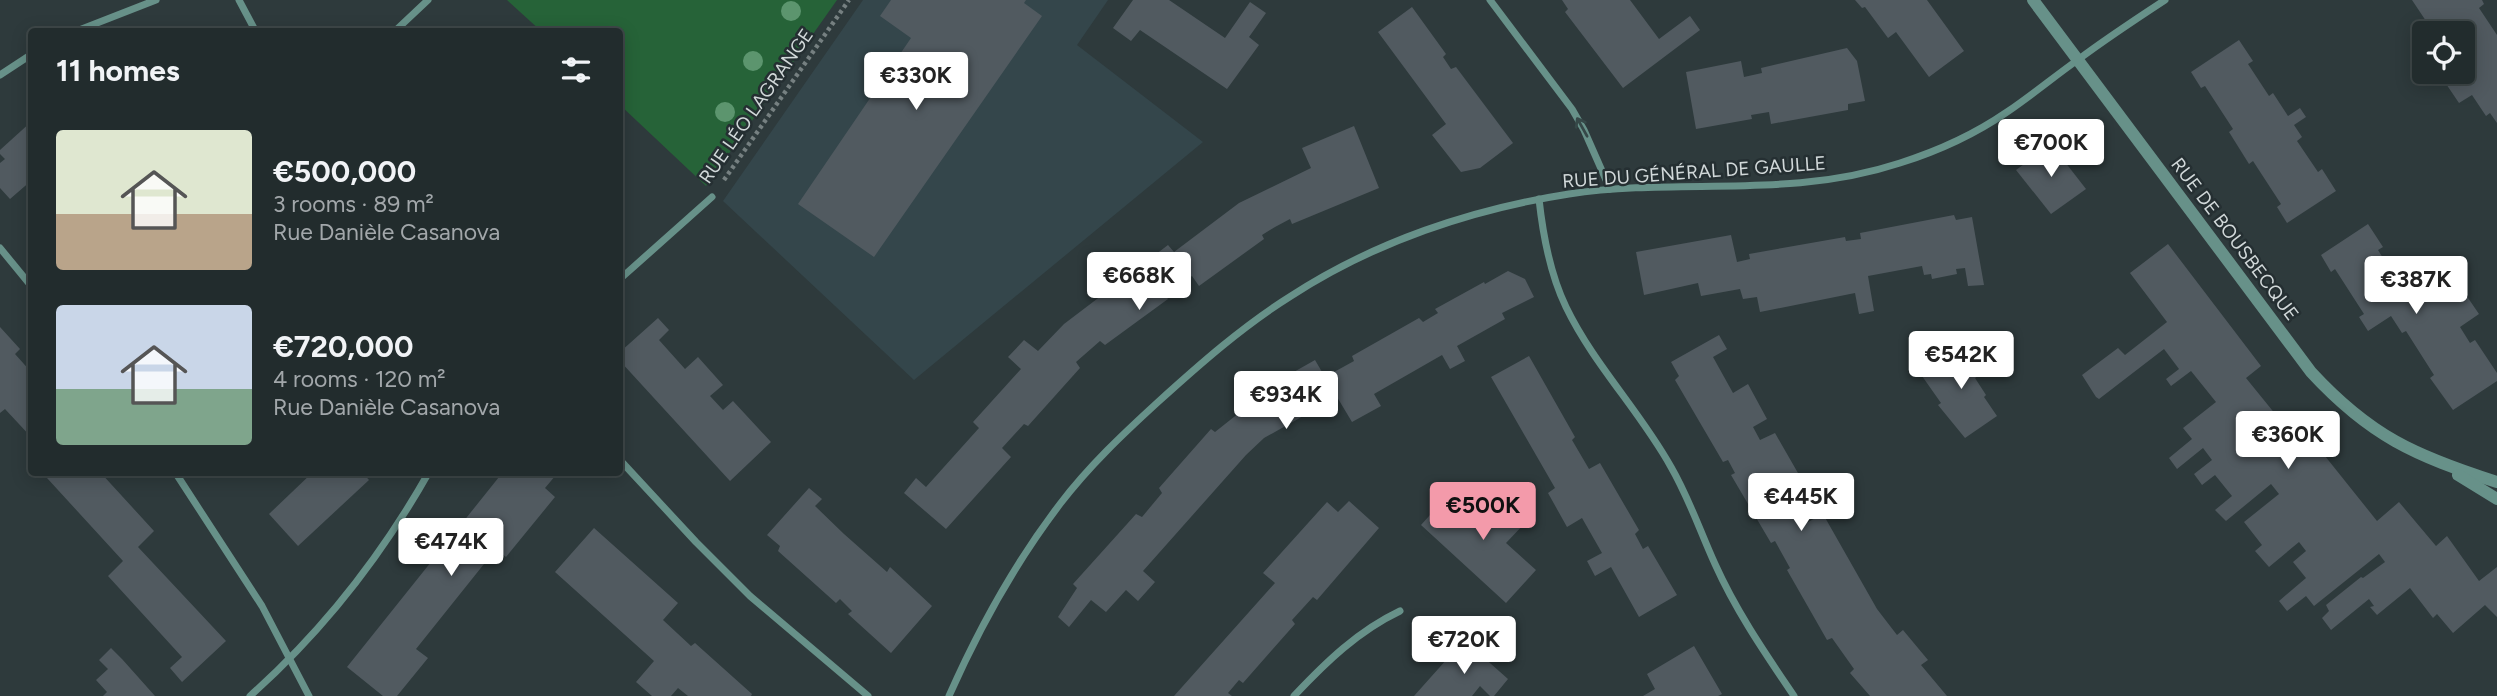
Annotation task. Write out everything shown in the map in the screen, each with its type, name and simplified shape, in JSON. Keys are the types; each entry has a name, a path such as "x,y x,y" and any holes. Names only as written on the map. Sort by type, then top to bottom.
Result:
{"street":[{"path":"84,28 156,0"},
{"path":"239,0 254,28"},
{"path":"398,28 428,0"},
{"path":"1490,0 1572,109 1610,189"},
{"name":"RUE DE BOUSBECQUE","path":"2033,0 2311,372 2336,400 2360,420 2396,443 2440,464 2497,499"},
{"name":"RUE DU GÉNÉRAL DE GAULLE","path":"949,696 987,616 1022,556 1060,503 1108,450 1207,359 1295,293 1358,259 1422,232 1489,211 1539,200 1610,189 1769,187 1838,178 1888,167 1930,152 1985,126 2165,0"},
{"path":"0,75 28,57"},
{"name":"RUE LÉO LAGRANGE","path":"623,276 712,197"},
{"path":"1539,200 1548,254 1566,306 1589,347 1671,466 1733,600 1794,696"},
{"path":"0,248 28,282"},
{"path":"623,463 704,551 750,596 867,696"},
{"name":"RUE DE BOUSBECQUE","path":"2440,464 2497,482"},
{"path":"178,476 262,606 309,696"},
{"path":"250,696 289,659 348,595 396,530 427,476"},
{"path":"1294,696 1356,636 1376,622 1400,611"}],"path":[{"name":"RUE LÉO LAGRANGE","path":"712,197 849,0"}],"shaded area":[{"path":"863,0 1108,0 1077,45 1203,142 914,380 723,201"}],"green space":[{"path":"507,0 837,0 706,186 623,108 623,28 538,28"}],"building":[{"path":"891,0 1026,0 1024,3 1042,16 874,257 798,204 911,38 880,16"},
{"path":"1133,0 1169,0 1225,38 1250,2 1266,13 1249,37 1259,45 1227,89 1140,30 1131,41 1113,28"},
{"path":"1562,0 1630,0 1659,39 1690,16 1700,30 1623,88 1565,12 1568,9"},
{"path":"1855,0 1927,0 1964,51 1929,77 1896,32 1888,38 1865,7 1862,8"},
{"path":"2412,0 2482,0 2484,4 2479,8 2497,35 2497,123 2490,113 2486,116 2472,95 2459,103 2446,84 2475,84 2475,21 2426,21"},
{"path":"1412,7 1446,54 1443,57 1451,69 1456,67 1513,143 1480,168 1461,172 1432,135 1446,124 1378,32"},
{"path":"2239,40 2253,61 2248,64 2269,96 2273,93 2288,116 2300,108 2306,117 2294,125 2302,137 2297,141 2318,172 2322,169 2336,191 2287,223 2277,207 2281,204 2253,161 2249,164 2229,132 2233,129 2205,86 2201,88 2191,72"},
{"path":"1847,48 1857,61 1865,101 1848,104 1848,110 1771,124 1769,112 1751,115 1752,119 1696,129 1686,72 1741,61 1744,77 1762,73 1761,68"},
{"path":"28,125 28,183 10,199 0,188 0,163 5,159 0,150"},
{"path":"1354,126 1379,188 1292,224 1290,219 1275,227 1262,235 1264,239 1199,286 1192,276 1165,295 1168,299 1105,345 1100,341 1076,362 1080,368 1028,426 1024,424 1002,448 1011,457 946,529 904,493 916,478 926,487 979,428 973,422 1021,369 1008,357 1024,340 1038,351 1064,324 1168,245 1174,252 1239,203 1311,168 1302,148"},
{"path":"2051,144 2086,189 2051,214 2016,170"},
{"path":"1954,215 1956,220 1972,217 1984,285 1968,286 1965,268 1956,269 1957,274 1932,279 1931,274 1924,275 1922,266 1868,276 1874,311 1859,314 1855,293 1760,312 1757,297 1743,299 1740,289 1701,296 1698,283 1644,295 1636,252 1731,235 1737,262 1750,259 1749,254 1845,237 1846,241 1861,239 1860,233"},
{"path":"2368,224 2383,247 2378,250 2398,282 2403,278 2416,300 2449,278 2458,293 2466,295 2479,314 2460,327 2470,343 2475,340 2497,373 2497,381 2453,410 2430,378 2434,375 2406,331 2402,333 2391,316 2368,331 2359,317 2364,314 2335,269 2331,272 2321,255"},
{"path":"2168,244 2261,366 2246,378 2307,453 2325,438 2334,449 2325,456 2377,521 2399,502 2436,546 2447,536 2479,581 2497,567 2497,617 2485,605 2453,633 2437,614 2433,618 2410,588 2377,615 2370,607 2374,606 2369,599 2331,630 2322,618 2329,611 2326,605 2385,562 2379,554 2314,606 2306,596 2287,611 2279,601 2306,578 2293,562 2306,551 2299,542 2269,567 2255,551 2262,545 2244,522 2279,494 2271,484 2226,521 2215,510 2232,496 2215,475 2202,485 2194,474 2212,460 2203,448 2177,469 2169,458 2192,439 2183,428 2216,402 2191,371 2171,386 2166,379 2179,369 2164,349 2099,399 2096,397 2082,375 2118,348 2125,355 2167,322 2130,273"},
{"path":"1508,271 1525,279 1534,297 1502,313 1505,319 1457,346 1465,361 1450,369 1442,355 1374,394 1381,406 1352,422 1337,397 1264,438 1143,571 1155,582 1138,601 1126,590 1106,612 1091,600 1069,627 1058,617 1077,588 1073,584 1136,514 1142,517 1162,493 1159,488 1211,429 1215,432 1249,405 1246,399 1315,360 1325,377 1354,361 1352,356 1419,318 1423,322 1438,313 1435,309"},
{"path":"658,318 669,330 659,340 685,369 698,357 723,385 710,396 723,410 733,401 771,442 730,481 623,364 623,349"},
{"path":"0,327 20,349 15,354 28,369 28,434 5,409 0,413"},
{"path":"1719,335 1727,349 1713,357 1733,393 1748,384 1767,419 1753,427 1760,440 1775,433 1802,480 1788,488 1808,522 1823,514 1877,609 1897,635 1903,630 1928,660 1921,665 1947,696 1870,696 1850,673 1854,669 1832,638 1827,640 1787,570 1790,568 1775,541 1771,543 1731,475 1735,473 1728,460 1723,462 1675,380 1679,376 1671,362"},
{"path":"1968,344 1987,370 1975,378 1997,416 1965,438 1938,405 1941,403 1922,376"},
{"path":"1529,356 1575,437 1572,440 1589,469 1600,463 1639,530 1635,534 1643,549 1648,546 1677,595 1639,617 1611,567 1595,576 1587,561 1602,553 1582,518 1567,527 1548,493 1555,488 1491,377"},
{"path":"104,476 154,531 138,547 226,641 182,682 170,668 182,657 108,576 123,561 47,478"},
{"path":"309,476 366,476 369,480 298,546 269,514"},
{"path":"500,476 555,476 545,488 555,497 506,557 496,549 416,649 428,658 397,696 383,696 347,667"},
{"path":"809,488 822,499 815,506 844,534 887,572 890,567 932,606 891,653 848,614 852,611 840,599 836,603 778,551 780,546 767,535"},
{"path":"1495,491 1509,508 1526,522 1506,543 1536,570 1506,603 1421,525 1448,495 1473,515"},
{"path":"1349,501 1379,528 1317,600 1313,597 1292,620 1295,624 1243,683 1239,680 1228,693 1232,696 1174,696 1275,583 1263,573 1327,502 1338,512"},
{"path":"594,528 678,603 663,620 691,646 695,643 752,694 751,696 688,696 678,688 671,696 652,696 636,682 654,661 555,572"},
{"path":"1464,640 1508,679 1494,696 1490,696 1480,686 1472,696 1414,696"},
{"path":"1694,646 1722,694 1643,696 1655,689 1647,674"},
{"path":"111,648 155,696 103,696 107,692 96,680 108,669 99,660"}]}
